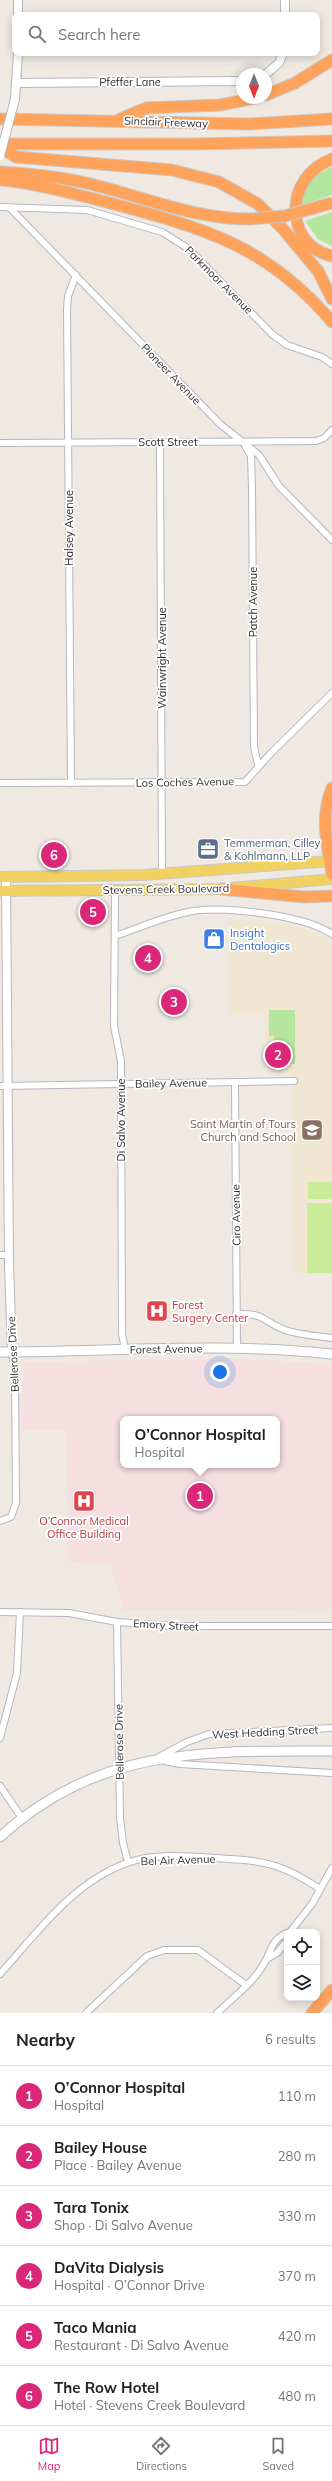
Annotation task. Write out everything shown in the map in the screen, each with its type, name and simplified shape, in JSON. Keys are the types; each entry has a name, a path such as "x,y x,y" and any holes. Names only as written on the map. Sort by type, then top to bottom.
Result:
{"highway":[{"path":"272,93 295,83 332,60"},
{"path":"118,120 146,108 220,105 236,102"},
{"name":"Sinclair Freeway","path":"0,119 118,120 146,123 249,124 332,119"},
{"name":"Sinclair Freeway","path":"0,145 332,141"},
{"path":"0,145 16,157 172,170 200,175 219,182 258,204 283,229 318,271 332,299"},
{"path":"332,159 307,175 299,189 296,212 304,238 319,251 332,256"},
{"path":"0,172 63,178 100,186 192,214 224,218 250,219 285,216 332,203"},
{"path":"0,180 46,187 197,227 248,250 279,271 315,302 332,322"},
{"path":"332,788 325,816 327,848 331,861 332,874"},
{"path":"221,889 304,897 332,896"},
{"path":"312,2013 332,1990"}],"main road":[{"name":"Stevens Creek Boulevard","path":"3,877 144,875 331,861"},
{"path":"115,890 144,875"},
{"name":"Stevens Creek Boulevard","path":"3,891 221,889 332,879"},
{"name":"Forest Avenue","path":"0,1352 237,1348 286,1349 332,1354"},
{"name":"West Hedding Street","path":"0,1837 22,1818 82,1782 119,1767 156,1759 215,1751 332,1751"}],"street":[{"path":"18,0 18,12"},
{"path":"285,0 285,12"},
{"path":"0,156 15,99 18,82 18,56"},
{"path":"272,68 279,62 282,56"},
{"name":"Pfeffer Lane","path":"18,82 236,81"},
{"name":"Parkmoor Avenue","path":"0,207 87,210 162,232 189,249 272,334 287,345 322,357 332,364"},
{"name":"Pioneer Avenue","path":"9,207 220,424 259,455 279,486 332,540"},
{"name":"Halsey Avenue","path":"71,783 67,309 68,296 76,275"},
{"name":"Scott Street","path":"0,443 316,441 324,438 332,430"},
{"name":"Patch Avenue","path":"242,441 251,456 254,747 258,765"},
{"name":"Wainwright Avenue","path":"160,442 163,783 162,874"},
{"name":"Los Coches Avenue","path":"0,783 244,782 258,765 332,693"},
{"name":"Bellerose Drive","path":"0,1521 11,1517 16,1503 15,1370 12,1352 4,1086 3,877"},
{"name":"Di Salvo Avenue","path":"115,890 114,1026 121,1061 122,1334 125,1349"},
{"path":"115,936 188,912 209,909 229,909 294,920 318,926 332,934"},
{"name":"Bailey Avenue","path":"4,1086 294,1081"},
{"name":"Ciro Avenue","path":"235,1082 237,1348"},
{"path":"0,1255 9,1255"},
{"path":"236,1314 261,1315 283,1329 295,1333 332,1338"},
{"name":"Emory Street","path":"0,1612 68,1613 117,1622 181,1626 332,1626"},
{"path":"0,1738 17,1673 20,1612"},
{"name":"Bellerose Drive","path":"117,1622 120,1818 128,1862"},
{"path":"0,1712 7,1714"},
{"name":"West Hedding Street","path":"156,1759 187,1742 209,1734 332,1728"},
{"name":"West Hedding Street","path":"156,1759 180,1764 332,1773"},
{"path":"0,1786 22,1818"},
{"name":"Bel Air Avenue","path":"0,1974 61,1906 107,1871 128,1862 150,1859 198,1857 251,1860 277,1865 295,1872 320,1889"},
{"path":"292,1929 312,1904 332,1868"},
{"path":"217,2013 246,1985 267,1959 274,1942 284,1935"},
{"path":"267,1959 278,1953 284,1945"},
{"path":"86,2013 147,1956 164,1950 198,1950 246,1985"}],"shaded area":[{"name":"Saint Martin of Tours Church and School","path":"229,918 301,928 317,933 332,943 332,1273 293,1273 291,1073 267,1074 265,1014 229,1014"},
{"path":"239,1359 332,1364 332,1609 124,1610 110,1564 68,1562 66,1430 22,1430 24,1362"}],"green space":[{"path":"332,167 332,195 302,205 305,191 311,181 320,173"},
{"path":"332,212 332,246 318,239 305,221"},
{"path":"269,1010 295,1010 295,1064 290,1064 290,1051 285,1051 284,1046 275,1046 274,1036 269,1036"},
{"path":"308,1182 332,1182 332,1199 308,1199"},
{"path":"307,1203 332,1203 332,1273 307,1273"}],"place":[{"name":"Temmerman, Cilley & Kohlmann, LLP","path":"208,849"},
{"name":"The Row Hotel","path":"54,855"},
{"name":"Taco Mania","path":"93,912"},
{"name":"Insight Dentalogics","path":"214,939"},
{"name":"DaVita Dialysis","path":"148,958"},
{"name":"Tara Tonix","path":"174,1002"},
{"name":"Bailey House","path":"278,1055"},
{"name":"Saint Martin of Tours Church and School","path":"312,1130"},
{"name":"Forest Surgery Center","path":"157,1311"},
{"name":"O’Connor Hospital","path":"200,1496"},
{"name":"O’Connor Medical Office Building","path":"84,1501"}]}
